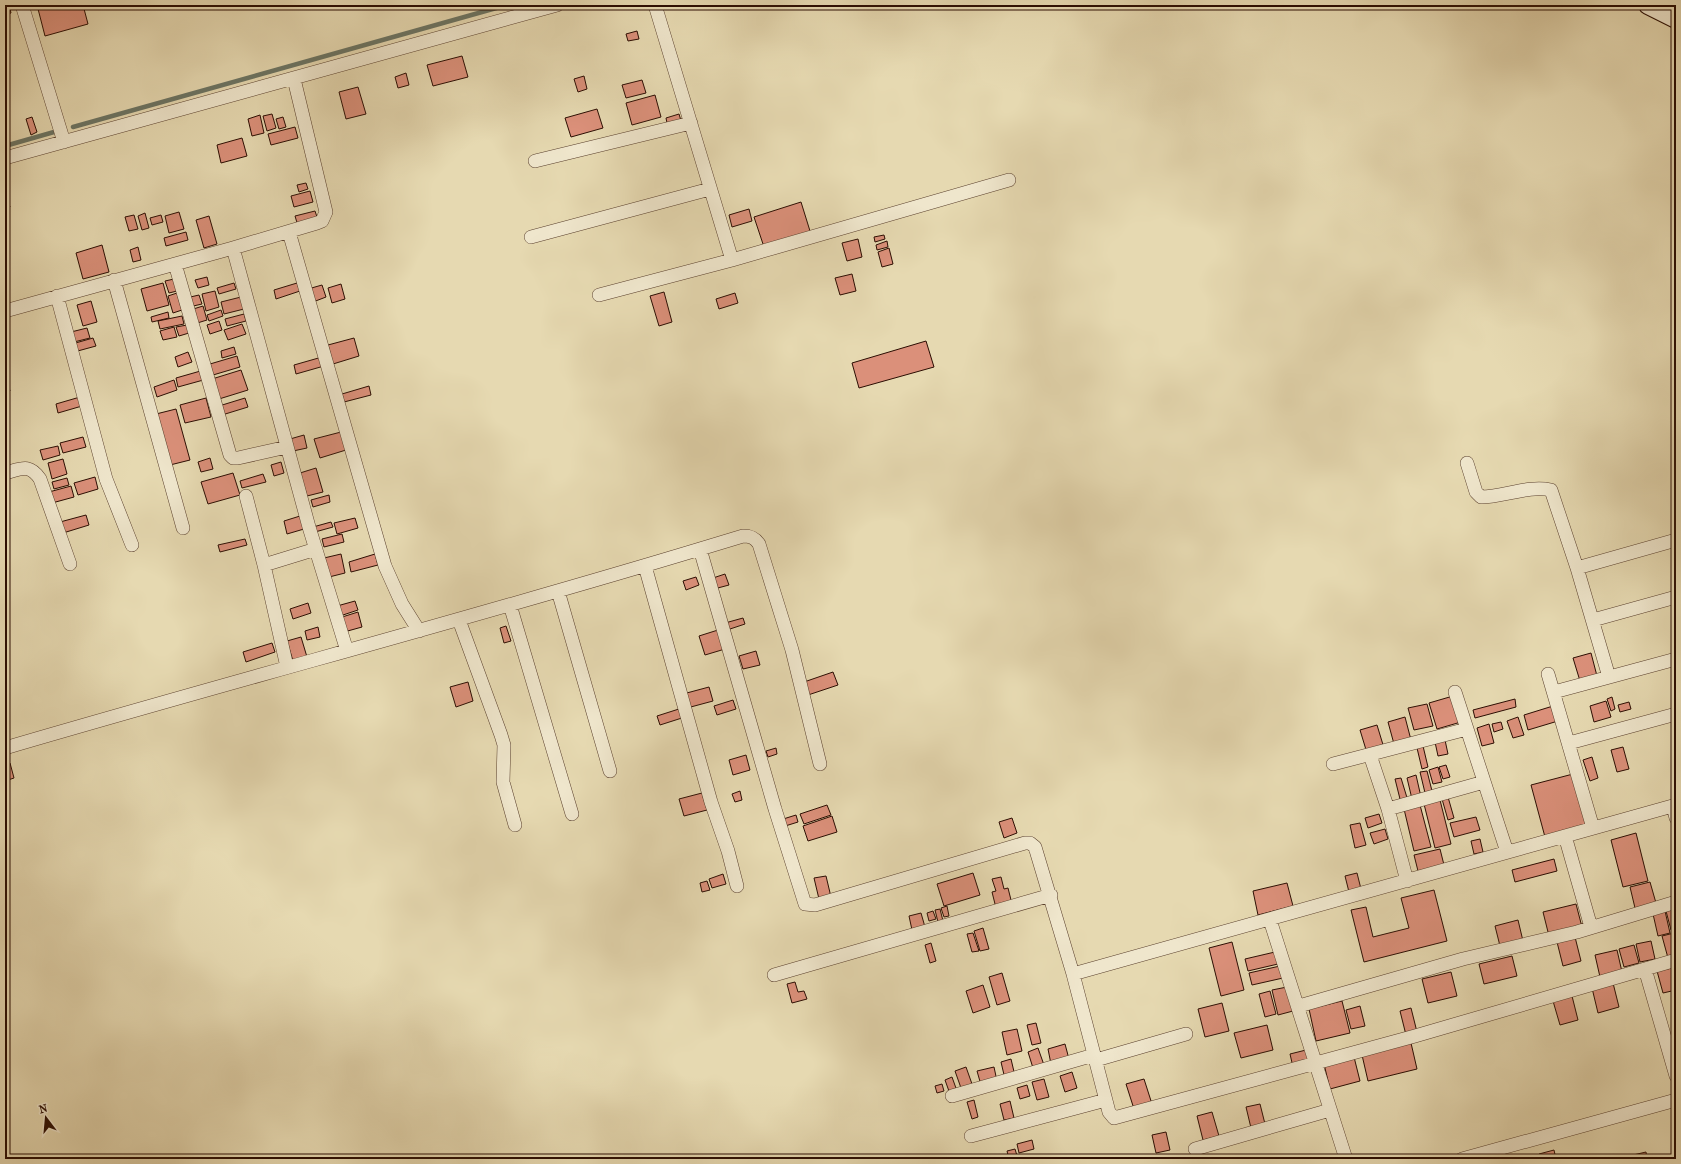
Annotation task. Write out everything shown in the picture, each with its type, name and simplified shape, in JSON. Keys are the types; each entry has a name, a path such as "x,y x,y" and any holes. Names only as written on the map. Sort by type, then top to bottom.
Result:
{"main road":[{"path":"1648,5 1676,19"}],"street":[{"path":"22,5 64,142"},
{"path":"5,158 557,5"},
{"path":"655,5 732,260"},
{"path":"5,311 290,232 322,221 326,212 294,78"},
{"path":"535,162 691,123"},
{"path":"599,295 732,260 1009,180"},
{"path":"531,237 710,189"},
{"path":"290,232 385,566 402,604 419,631"},
{"path":"233,248 287,447 347,650"},
{"path":"175,264 230,455 233,458 238,458 287,447"},
{"path":"114,280 183,528"},
{"path":"57,296 106,479 132,545"},
{"path":"1467,463 1476,492 1481,497 1493,497 1542,488 1551,490 1577,568 1609,677"},
{"path":"5,473 25,468 30,468 36,472 40,479 70,564"},
{"path":"246,496 264,565 287,667"},
{"path":"5,748 347,650 459,620 646,566 743,536 756,539 759,544 792,650 820,764"},
{"path":"1577,568 1676,540"},
{"path":"264,565 316,549"},
{"path":"700,549 775,809 805,904 815,905 1025,843 1030,843 1035,847 1050,895 1111,1116 1118,1118 1316,1062 1415,1036 1676,960"},
{"path":"646,566 711,802 728,851 737,886"},
{"path":"558,591 610,771"},
{"path":"1593,620 1676,597"},
{"path":"510,605 572,814"},
{"path":"459,620 501,735 504,755 503,782 515,825"},
{"path":"1554,692 1676,659"},
{"path":"1548,674 1593,828"},
{"path":"1455,692 1507,852"},
{"path":"1569,744 1676,714"},
{"path":"1333,764 1466,729"},
{"path":"1370,755 1388,809 1407,881"},
{"path":"1388,809 1484,782"},
{"path":"1073,974 1270,920 1593,828 1675,810"},
{"path":"1565,836 1591,927"},
{"path":"774,975 1050,895"},
{"path":"1299,1006 1463,959 1591,927 1676,902"},
{"path":"1270,920 1299,1006 1346,1159"},
{"path":"1644,969 1676,1076"},
{"path":"952,1096 1186,1034"},
{"path":"971,1136 1106,1100"},
{"path":"1462,1159 1676,1100"},
{"path":"1195,1149 1330,1110"}],"building":[{"path":"5,5 9,5 11,13 5,15"},
{"path":"37,5 83,5 88,24 45,36"},
{"path":"637,31 639,39 628,41 626,34"},
{"path":"462,56 468,77 433,86 427,65"},
{"path":"406,73 409,85 398,88 395,77"},
{"path":"584,76 587,89 578,92 574,79"},
{"path":"642,80 646,93 626,98 622,85"},
{"path":"358,87 366,114 346,119 339,92"},
{"path":"655,95 661,117 632,125 626,103"},
{"path":"597,109 603,128 571,137 565,118"},
{"path":"272,114 276,128 267,131 263,116"},
{"path":"679,114 682,124 668,128 666,118"},
{"path":"260,115 264,133 252,136 248,119"},
{"path":"32,117 37,132 31,135 26,119"},
{"path":"283,117 286,127 279,129 276,119"},
{"path":"295,127 298,138 271,145 268,134"},
{"path":"242,138 247,156 221,163 217,145"},
{"path":"306,183 308,189 299,192 297,185"},
{"path":"310,191 313,202 294,207 291,196"},
{"path":"5,192 10,207 5,208"},
{"path":"801,202 810,231 764,247 754,217"},
{"path":"749,209 752,221 732,227 729,215"},
{"path":"315,211 318,220 298,226 295,216"},
{"path":"179,212 184,229 169,233 165,216"},
{"path":"145,213 149,228 142,230 138,216"},
{"path":"134,215 138,229 129,231 125,217"},
{"path":"161,215 163,222 152,225 150,218"},
{"path":"209,216 217,244 204,248 196,220"},
{"path":"186,232 188,240 166,246 164,238"},
{"path":"884,235 885,239 875,242 874,237"},
{"path":"858,239 862,257 847,261 842,243"},
{"path":"887,241 888,247 877,250 876,245"},
{"path":"102,245 109,272 83,279 76,253"},
{"path":"138,247 141,260 133,262 130,250"},
{"path":"889,248 893,264 882,267 878,252"},
{"path":"852,274 856,291 840,295 835,278"},
{"path":"207,277 209,285 198,288 195,280"},
{"path":"174,279 177,291 169,293 165,281"},
{"path":"163,283 169,305 147,311 141,289"},
{"path":"234,283 236,289 219,294 217,288"},
{"path":"297,283 300,291 276,299 274,290"},
{"path":"341,284 345,299 332,303 328,288"},
{"path":"322,285 326,297 313,302 308,289"},
{"path":"215,291 219,307 206,311 202,294"},
{"path":"664,292 672,322 659,326 650,296"},
{"path":"177,293 182,310 173,313 168,296"},
{"path":"735,293 738,303 719,309 716,299"},
{"path":"199,295 202,304 189,307 186,298"},
{"path":"241,297 244,309 224,314 221,302"},
{"path":"91,301 97,322 83,326 77,305"},
{"path":"203,306 207,320 194,324 190,310"},
{"path":"221,310 223,316 209,321 207,315"},
{"path":"168,312 169,318 152,322 151,317"},
{"path":"244,314 246,321 227,326 225,319"},
{"path":"182,316 184,324 160,329 158,321"},
{"path":"219,321 222,330 210,334 207,325"},
{"path":"242,324 246,334 228,340 224,330"},
{"path":"187,325 189,333 179,336 176,327"},
{"path":"174,327 177,337 163,340 160,331"},
{"path":"87,328 90,338 74,342 71,332"},
{"path":"93,338 96,346 74,352 72,344"},
{"path":"354,338 359,356 333,364 328,345"},
{"path":"926,341 934,367 859,388 852,363"},
{"path":"234,347 236,354 222,358 221,351"},
{"path":"188,352 192,362 178,367 175,357"},
{"path":"237,356 240,367 213,375 210,364"},
{"path":"322,357 324,366 296,374 294,365"},
{"path":"204,370 207,379 178,387 176,378"},
{"path":"241,370 248,390 219,399 212,379"},
{"path":"5,374 10,391 5,392"},
{"path":"174,380 177,390 157,397 154,387"},
{"path":"369,386 371,395 344,402 342,394"},
{"path":"80,397 82,406 58,413 56,404"},
{"path":"206,398 211,417 185,423 180,405"},
{"path":"245,398 248,407 222,415 219,406"},
{"path":"176,409 190,460 170,465 156,414"},
{"path":"341,432 346,450 320,458 314,439"},
{"path":"304,435 307,448 293,451 290,439"},
{"path":"83,437 86,447 63,453 60,443"},
{"path":"58,446 60,455 43,460 40,450"},
{"path":"210,458 213,469 201,472 198,462"},
{"path":"63,459 67,474 52,479 48,463"},
{"path":"281,462 284,473 274,476 271,465"},
{"path":"316,468 323,492 307,496 300,473"},
{"path":"233,473 240,495 208,504 201,482"},
{"path":"263,474 266,482 242,488 240,481"},
{"path":"95,477 98,489 78,495 74,483"},
{"path":"67,478 69,485 54,489 52,482"},
{"path":"71,486 74,497 52,503 49,492"},
{"path":"329,495 330,502 313,507 311,500"},
{"path":"86,515 89,525 63,533 60,522"},
{"path":"300,516 304,529 287,534 284,521"},
{"path":"355,518 358,528 337,534 334,523"},
{"path":"331,522 333,527 315,532 313,527"},
{"path":"342,534 344,542 324,547 322,539"},
{"path":"245,539 247,545 220,552 218,545"},
{"path":"341,554 345,573 329,577 324,558"},
{"path":"375,554 378,565 351,572 349,562"},
{"path":"725,574 729,585 714,589 710,579"},
{"path":"696,577 699,585 686,590 683,581"},
{"path":"355,601 358,610 340,616 337,606"},
{"path":"308,603 311,613 293,619 290,609"},
{"path":"358,612 362,627 344,632 339,618"},
{"path":"743,618 745,624 727,630 725,623"},
{"path":"506,626 511,641 504,643 500,628"},
{"path":"318,627 320,637 307,640 305,631"},
{"path":"718,630 725,649 705,655 699,636"},
{"path":"301,637 307,657 293,661 287,641"},
{"path":"272,643 275,652 246,662 243,652"},
{"path":"756,651 760,665 743,669 739,656"},
{"path":"1591,653 1597,676 1580,681 1573,658"},
{"path":"833,672 838,685 808,695 804,682"},
{"path":"468,682 473,701 456,707 450,687"},
{"path":"709,687 713,701 687,708 683,694"},
{"path":"1453,696 1461,722 1437,729 1429,703"},
{"path":"1612,697 1615,709 1611,711 1607,699"},
{"path":"1515,699 1516,707 1475,718 1473,710"},
{"path":"733,700 736,709 717,715 714,706"},
{"path":"1606,701 1611,717 1594,722 1590,706"},
{"path":"1629,702 1631,709 1620,712 1618,705"},
{"path":"1427,704 1433,726 1414,730 1408,708"},
{"path":"1553,706 1558,721 1528,730 1524,715"},
{"path":"682,708 685,717 660,725 657,716"},
{"path":"1405,717 1411,740 1394,744 1388,722"},
{"path":"1518,717 1524,735 1513,738 1507,721"},
{"path":"1501,722 1503,729 1494,732 1492,724"},
{"path":"1489,724 1494,743 1482,746 1477,728"},
{"path":"1377,725 1384,748 1367,753 1360,730"},
{"path":"1445,740 1448,754 1438,756 1435,742"},
{"path":"1423,746 1428,767 1422,769 1417,748"},
{"path":"1623,747 1629,769 1617,772 1611,750"},
{"path":"776,748 777,754 768,757 766,751"},
{"path":"746,755 750,770 733,775 729,760"},
{"path":"1592,757 1598,778 1590,781 1583,760"},
{"path":"10,763 14,778 5,781 5,764"},
{"path":"1446,765 1450,777 1443,779 1439,767"},
{"path":"1438,767 1442,782 1433,784 1429,770"},
{"path":"1427,771 1433,795 1426,797 1420,772"},
{"path":"1573,774 1586,826 1545,837 1531,785"},
{"path":"1416,775 1421,797 1412,799 1407,778"},
{"path":"1401,778 1408,801 1401,803 1395,779"},
{"path":"740,791 742,800 735,802 732,794"},
{"path":"702,793 707,810 684,816 679,799"},
{"path":"1448,797 1454,818 1448,820 1442,799"},
{"path":"1440,800 1451,844 1435,848 1424,804"},
{"path":"827,805 831,815 804,824 800,814"},
{"path":"1420,805 1431,847 1414,851 1404,809"},
{"path":"1379,814 1382,823 1368,828 1365,818"},
{"path":"796,815 798,822 782,827 780,820"},
{"path":"832,816 837,832 808,841 803,826"},
{"path":"1476,817 1480,830 1454,837 1450,823"},
{"path":"1012,818 1017,833 1004,838 999,822"},
{"path":"1360,823 1366,845 1355,848 1350,825"},
{"path":"1385,829 1388,839 1374,844 1370,833"},
{"path":"1636,833 1648,881 1623,887 1611,840"},
{"path":"1480,839 1483,852 1474,854 1471,841"},
{"path":"1440,849 1444,865 1418,871 1414,855"},
{"path":"1554,859 1557,871 1515,882 1512,870"},
{"path":"973,873 980,895 944,906 937,884"},
{"path":"1357,873 1361,889 1349,892 1345,876"},
{"path":"723,874 726,884 712,888 709,879"},
{"path":"826,876 831,897 819,899 814,878"},
{"path":"1001,877 1004,889 1008,888 1012,904 996,908 992,892 996,891 992,879"},
{"path":"707,881 710,890 702,892 700,883"},
{"path":"1650,882 1656,903 1635,908 1630,887"},
{"path":"1287,883 1293,906 1258,915 1253,891"},
{"path":"1434,890 1447,941 1364,962 1351,910 1366,907 1373,937 1409,928 1401,898"},
{"path":"1576,904 1582,927 1549,936 1543,912"},
{"path":"947,906 949,916 944,917 941,908"},
{"path":"1676,908 1676,929 1671,930 1666,911"},
{"path":"940,909 943,921 938,922 935,910"},
{"path":"933,911 936,919 929,921 927,913"},
{"path":"1665,911 1670,933 1658,936 1653,914"},
{"path":"921,913 925,927 912,930 909,916"},
{"path":"1518,920 1523,941 1500,946 1495,926"},
{"path":"983,928 989,949 980,951 974,931"},
{"path":"973,933 979,951 972,952 967,934"},
{"path":"1674,933 1676,956 1668,958 1662,936"},
{"path":"1575,937 1581,961 1563,966 1557,942"},
{"path":"1651,941 1655,959 1640,962 1636,944"},
{"path":"1232,942 1244,990 1221,996 1209,948"},
{"path":"931,943 936,961 930,963 925,945"},
{"path":"1634,945 1639,963 1624,967 1619,949"},
{"path":"1617,950 1622,972 1600,977 1595,955"},
{"path":"1275,952 1278,964 1248,971 1245,959"},
{"path":"1512,956 1517,976 1484,984 1479,964"},
{"path":"1280,966 1283,978 1252,985 1249,973"},
{"path":"1672,968 1676,990 1663,993 1657,971"},
{"path":"1451,972 1457,996 1428,1003 1422,979"},
{"path":"1002,973 1010,1001 997,1005 989,977"},
{"path":"795,982 798,992 804,991 807,999 792,1003 787,984"},
{"path":"1613,983 1619,1007 1598,1013 1592,988"},
{"path":"983,985 990,1007 973,1013 966,991"},
{"path":"1287,987 1293,1011 1278,1015 1272,990"},
{"path":"1270,991 1276,1014 1265,1017 1259,994"},
{"path":"1572,996 1578,1020 1560,1025 1553,1001"},
{"path":"1342,1001 1350,1033 1316,1041 1309,1009"},
{"path":"1222,1003 1229,1031 1205,1037 1198,1009"},
{"path":"1360,1006 1365,1026 1351,1029 1346,1010"},
{"path":"1411,1008 1417,1032 1406,1035 1400,1011"},
{"path":"1036,1023 1041,1043 1032,1045 1027,1025"},
{"path":"1267,1025 1273,1050 1241,1058 1234,1033"},
{"path":"1017,1029 1022,1051 1007,1055 1002,1032"},
{"path":"1411,1043 1417,1069 1368,1081 1362,1055"},
{"path":"1065,1044 1069,1059 1051,1064 1048,1049"},
{"path":"1038,1048 1044,1065 1033,1068 1028,1052"},
{"path":"1310,1049 1313,1062 1293,1067 1290,1054"},
{"path":"1354,1057 1360,1081 1330,1089 1324,1064"},
{"path":"1011,1059 1015,1076 1005,1079 1001,1062"},
{"path":"966,1067 972,1084 961,1088 955,1071"},
{"path":"994,1067 997,1081 981,1085 977,1071"},
{"path":"1072,1072 1077,1088 1065,1092 1060,1076"},
{"path":"952,1077 957,1091 950,1094 945,1080"},
{"path":"1044,1079 1049,1097 1037,1100 1032,1082"},
{"path":"1144,1079 1152,1104 1134,1109 1126,1084"},
{"path":"942,1084 944,1091 937,1093 935,1086"},
{"path":"1027,1085 1030,1096 1020,1099 1017,1088"},
{"path":"974,1100 978,1117 972,1119 967,1102"},
{"path":"1010,1101 1014,1118 1004,1120 1000,1104"},
{"path":"1260,1104 1265,1124 1251,1128 1246,1107"},
{"path":"1212,1112 1219,1136 1203,1140 1197,1116"},
{"path":"1166,1132 1170,1150 1156,1153 1152,1135"},
{"path":"1032,1140 1034,1149 1019,1153 1017,1144"},
{"path":"1015,1149 1018,1159 1009,1159 1007,1151"},
{"path":"1554,1150 1556,1159 1540,1159 1539,1154"},
{"path":"1646,1152 1647,1159 1616,1159"}],"waterway":[{"path":"73,127 507,5"},
{"path":"5,146 54,132"}]}
